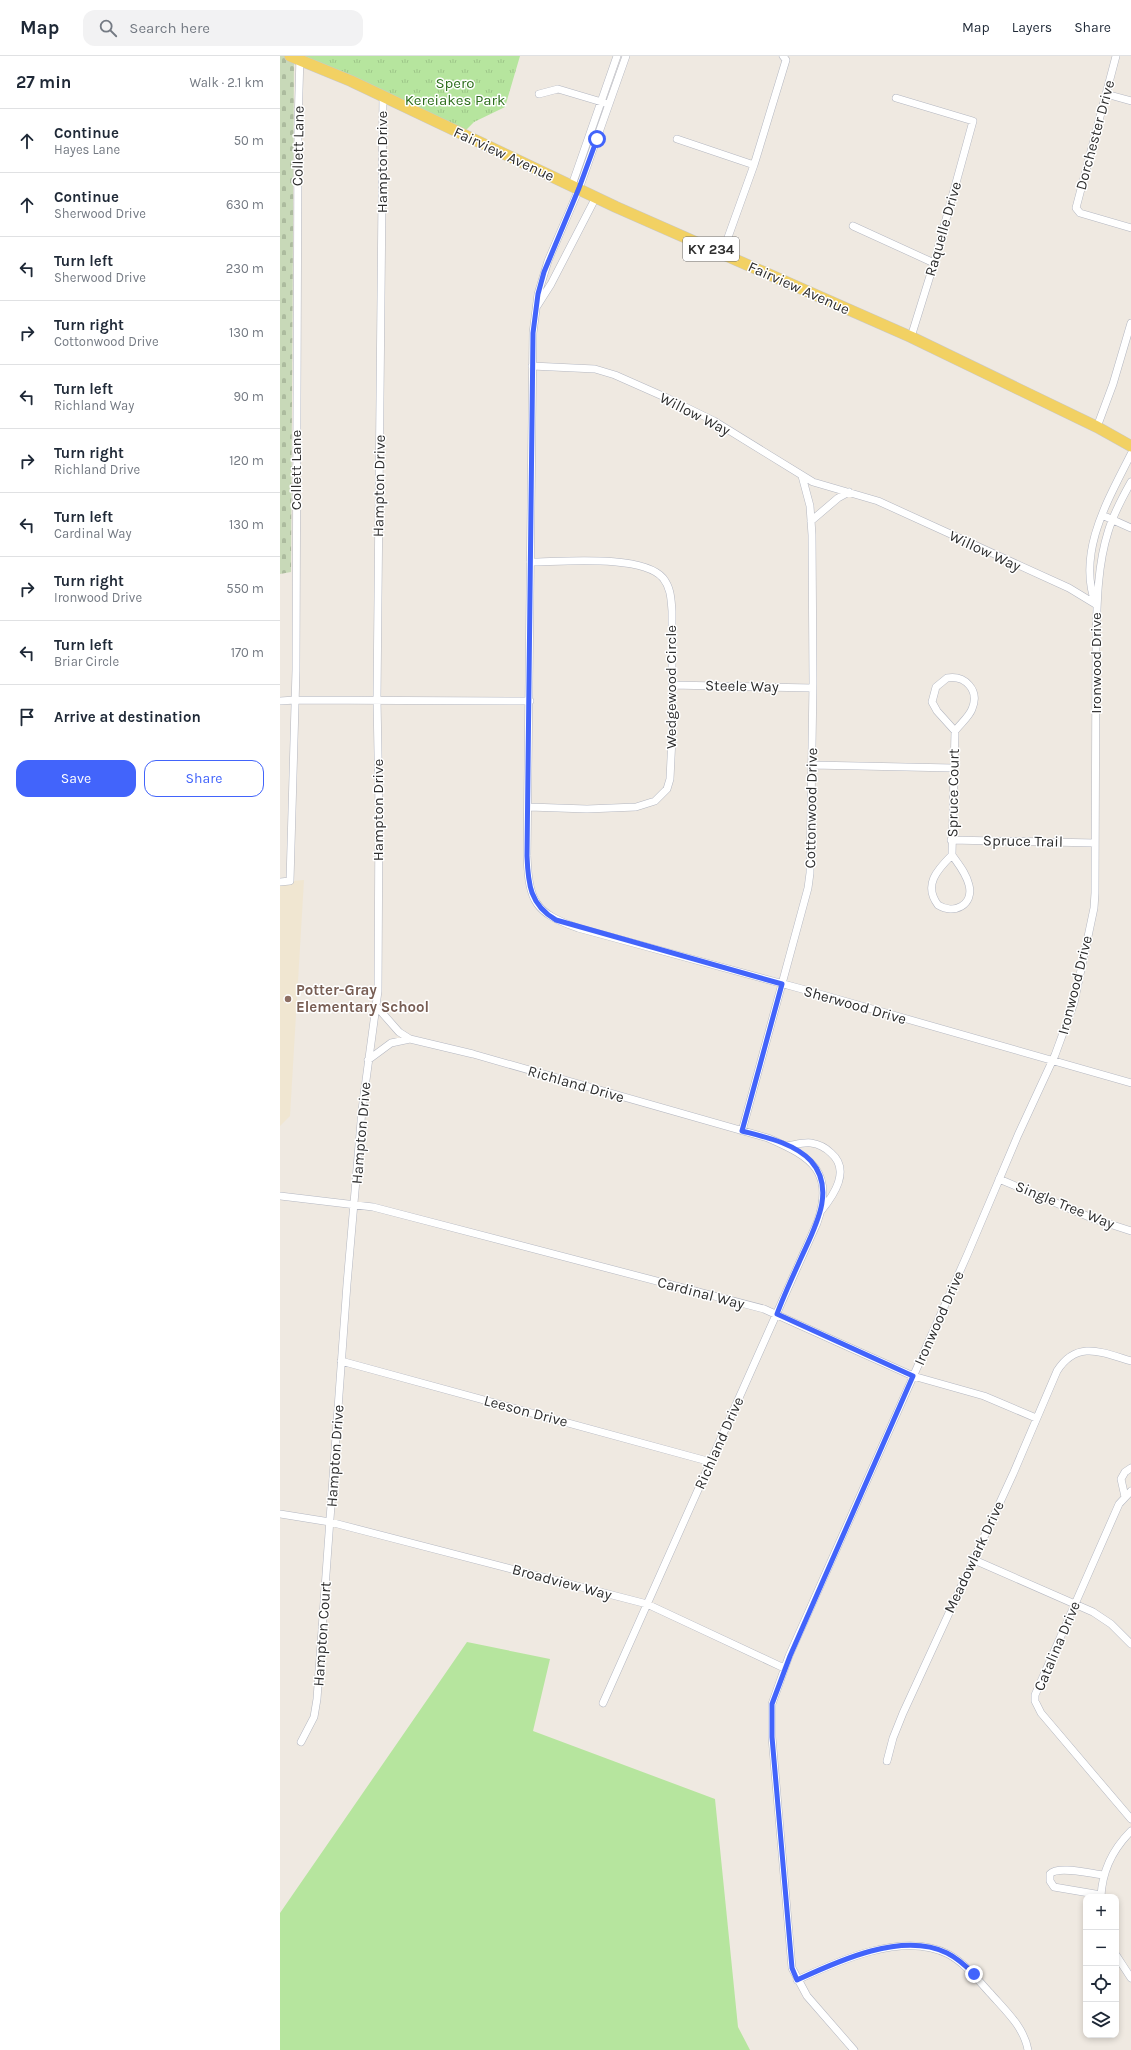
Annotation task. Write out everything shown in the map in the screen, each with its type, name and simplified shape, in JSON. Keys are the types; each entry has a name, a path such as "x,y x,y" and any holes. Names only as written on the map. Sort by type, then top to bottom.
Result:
{"main road":[{"name":"Fairview Avenue","path":"297,57 596,197 911,337 1097,427 1131,446"}],"street":[{"path":"575,187 617,56"},
{"path":"575,187 609,105 626,56"},
{"path":"722,254 754,165 786,60 783,56"},
{"name":"Dorchester Drive","path":"1116,56 1076,210 1080,213 1131,228"},
{"name":"Collett Lane","path":"280,882 290,881 295,700 297,57"},
{"path":"539,94 558,89 609,105"},
{"path":"1106,94 1131,101"},
{"name":"Hampton Drive","path":"330,1522 354,1204 368,1060 377,1007 379,893 377,699 383,96"},
{"name":"Raquelle Drive","path":"896,98 973,121 934,263 911,337"},
{"path":"677,139 754,165"},
{"name":"Sherwood Drive","path":"575,187 538,294 532,366 529,807 527,856 529,880 533,898 547,915 578,928 1131,1083"},
{"name":"Sherwood Drive","path":"536,308 551,284 596,197"},
{"path":"853,226 934,263"},
{"path":"1097,427 1113,384 1131,323"},
{"name":"Willow Way","path":"532,366 595,369 615,375 714,421 813,482 878,501 1069,588 1097,605"},
{"name":"Ironwood Drive","path":"1097,605 1090,586 1090,561 1102,515 1131,454"},
{"name":"Cottonwood Drive","path":"742,1131 808,888 810,873 813,688 811,521 802,476"},
{"name":"Ironwood Drive","path":"854,2050 817,2009 797,1980 791,1960 771,1724 772,1704 784,1668 1052,1062 1074,1003 1094,908 1097,605 1102,556 1112,519 1131,482"},
{"path":"811,521 838,498 849,492"},
{"path":"1102,515 1131,528"},
{"name":"Wedgewood Circle","path":"529,807 587,809 636,807 645,805 659,798 667,789 670,779 672,685 670,593 663,579 658,573 634,564 602,562 530,562"},
{"path":"952,678 961,679 968,683 973,690 975,699 970,713 955,731 937,711 932,702 934,692 939,684 952,678"},
{"name":"Steele Way","path":"672,685 813,688"},
{"path":"280,701 377,699 530,701"},
{"name":"Spruce Court","path":"952,855 951,840 955,731"},
{"path":"812,765 953,768"},
{"name":"Spruce Trail","path":"951,840 1095,843"},
{"path":"952,855 964,872 970,891 966,903 962,907 951,910 938,906 933,896 931,887 934,876 952,855"},
{"name":"Richland Drive","path":"377,1007 399,1032 410,1039 481,1056 742,1131 786,1146 811,1162 821,1180 823,1190 820,1213 777,1314 603,1703"},
{"name":"Richland Drive","path":"368,1060 391,1043 410,1039"},
{"path":"786,1146 811,1143 828,1150 837,1160 840,1172 839,1182 830,1200 820,1213"},
{"name":"Single Tree Way","path":"999,1180 1088,1217 1131,1231"},
{"name":"Cardinal Way","path":"280,1196 354,1204 560,1254 777,1314 913,1376 984,1396 1036,1418"},
{"name":"Meadowlark Drive","path":"887,1761 893,1738 903,1713 972,1559 1013,1474 1057,1371 1068,1357 1078,1352 1089,1351 1131,1361"},
{"name":"Leeson Drive","path":"341,1361 711,1462"},
{"path":"1125,1496 1121,1479 1125,1472 1131,1468"},
{"name":"Catalina Drive","path":"1131,1491 1119,1504 1036,1690 1035,1701 1046,1718 1131,1819"},
{"name":"Broadview Way","path":"280,1514 330,1522 647,1604 784,1668"},
{"name":"Hampton Court","path":"301,1742 314,1717 316,1709 330,1522"},
{"path":"972,1559 1075,1604 1111,1624 1131,1644"},
{"path":"1101,1894 1104,1875 1112,1856 1131,1831"},
{"path":"1091,1894 1054,1887 1050,1881 1050,1874 1056,1870 1064,1869 1104,1875"},
{"path":"797,1980 848,1957 870,1951 917,1947 938,1950 948,1954 966,1966 1006,2010 1024,2036 1028,2050"},
{"path":"1119,1960 1131,1978"}],"shaded area":[{"name":"Potter-Gray Elementary School","path":"304,880 290,1116 280,1126 280,882"}],"green space":[{"path":"280,56 294,56 291,572 280,574"},
{"name":"Spero Kereiakes Park","path":"300,56 520,56 505,107 474,122 462,134"},
{"path":"467,1642 550,1659 533,1731 715,1799 738,2027 750,2050 280,2050 280,1913"}],"place":[{"name":"Potter-Gray Elementary School","path":"288,999"}],"route":[{"path":"597,139 579,188 544,272 538,294 533,333 529,807 527,856 533,898 547,915 578,928 782,984 742,1131 768,1138 797,1151 804,1156 816,1168 820,1176 823,1190 820,1215 777,1314 913,1376 796,1641 775,1691 772,1704 772,1737 792,1968 797,1980 829,1965 858,1954 894,1948 917,1947 938,1950 948,1954 957,1959 974,1974"}]}
